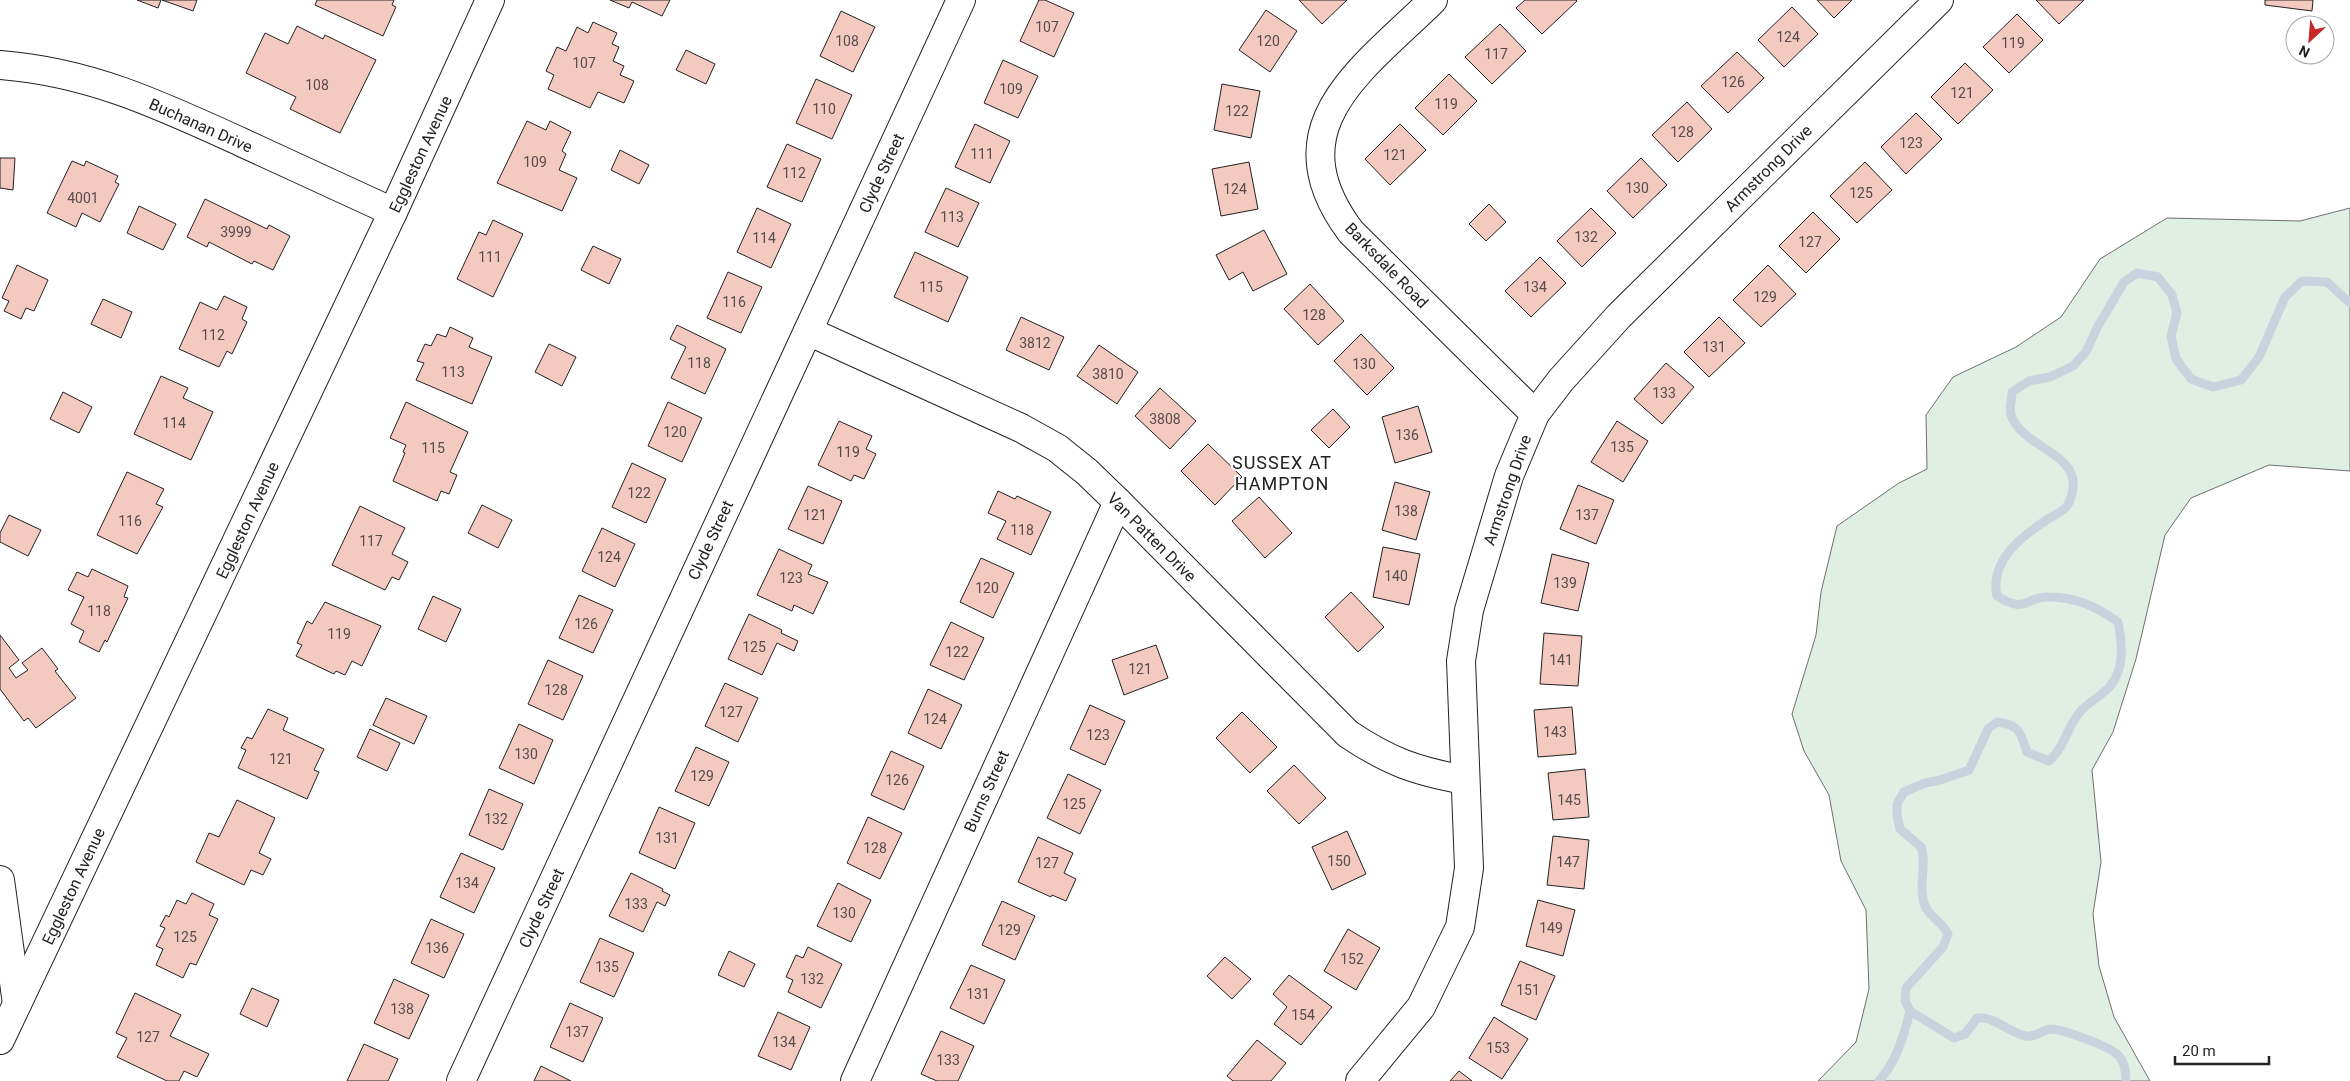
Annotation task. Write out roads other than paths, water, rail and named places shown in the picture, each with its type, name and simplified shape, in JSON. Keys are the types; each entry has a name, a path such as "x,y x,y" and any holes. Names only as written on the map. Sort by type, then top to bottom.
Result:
{"street":[{"name":"Eggleston Avenue","path":"0,1040 393,212 490,0"},
{"name":"Clyde Street","path":"461,1081 961,0"},
{"name":"Barksdale Road","path":"1433,0 1351,81 1336,100 1327,117 1321,138 1319,160 1324,183 1335,211 1352,232 1536,414"},
{"name":"Armstrong Drive","path":"1360,1081 1421,1006 1460,927 1469,868 1461,661 1468,610 1509,476 1536,414 1561,380 1619,316 1939,0"},
{"name":"Buchanan Drive","path":"0,65 35,68 102,83 174,111 393,212"},
{"name":"Van Patten Drive","path":"808,331 1022,428 1057,448 1087,472 1118,502 1348,734 1394,762 1421,772 1465,780"},
{"name":"Burns Street","path":"855,1081 1118,502"},
{"path":"0,880 17,1004"}],"waterway":[{"path":"2126,1081 2125,1068 2119,1056 2086,1039 2051,1029 2033,1036 2026,1036 1984,1018 1977,1018 1965,1034 1954,1038 1910,1011 1905,1001 1906,988 1943,947 1948,934 1924,905 1922,892 1923,854 1921,847 1900,829 1897,804 1904,792 1925,783 1969,770 1988,729 1997,722 2005,723 2015,728 2027,752 2049,761 2062,744 2079,713 2111,685 2119,671 2121,638 2118,622 2102,612 2086,604 2059,597 2041,597 2025,603 2014,604 1997,596 1996,583 1998,572 2010,551 2028,533 2066,508 2073,489 2072,475 2066,466 2058,457 2025,435 2017,426 2010,413 2012,392 2029,381 2050,377 2073,366 2086,352 2097,328 2124,282 2137,273 2158,277 2172,295 2177,313 2171,336 2176,359 2191,379 2213,387 2241,380 2259,357 2285,297 2302,281 2327,282 2350,303"},
{"path":"1879,1081 1890,1066 1899,1048 1910,1011"}],"district":[{"name":"SUSSEX AT HAMPTON","path":"1282,473"}]}
